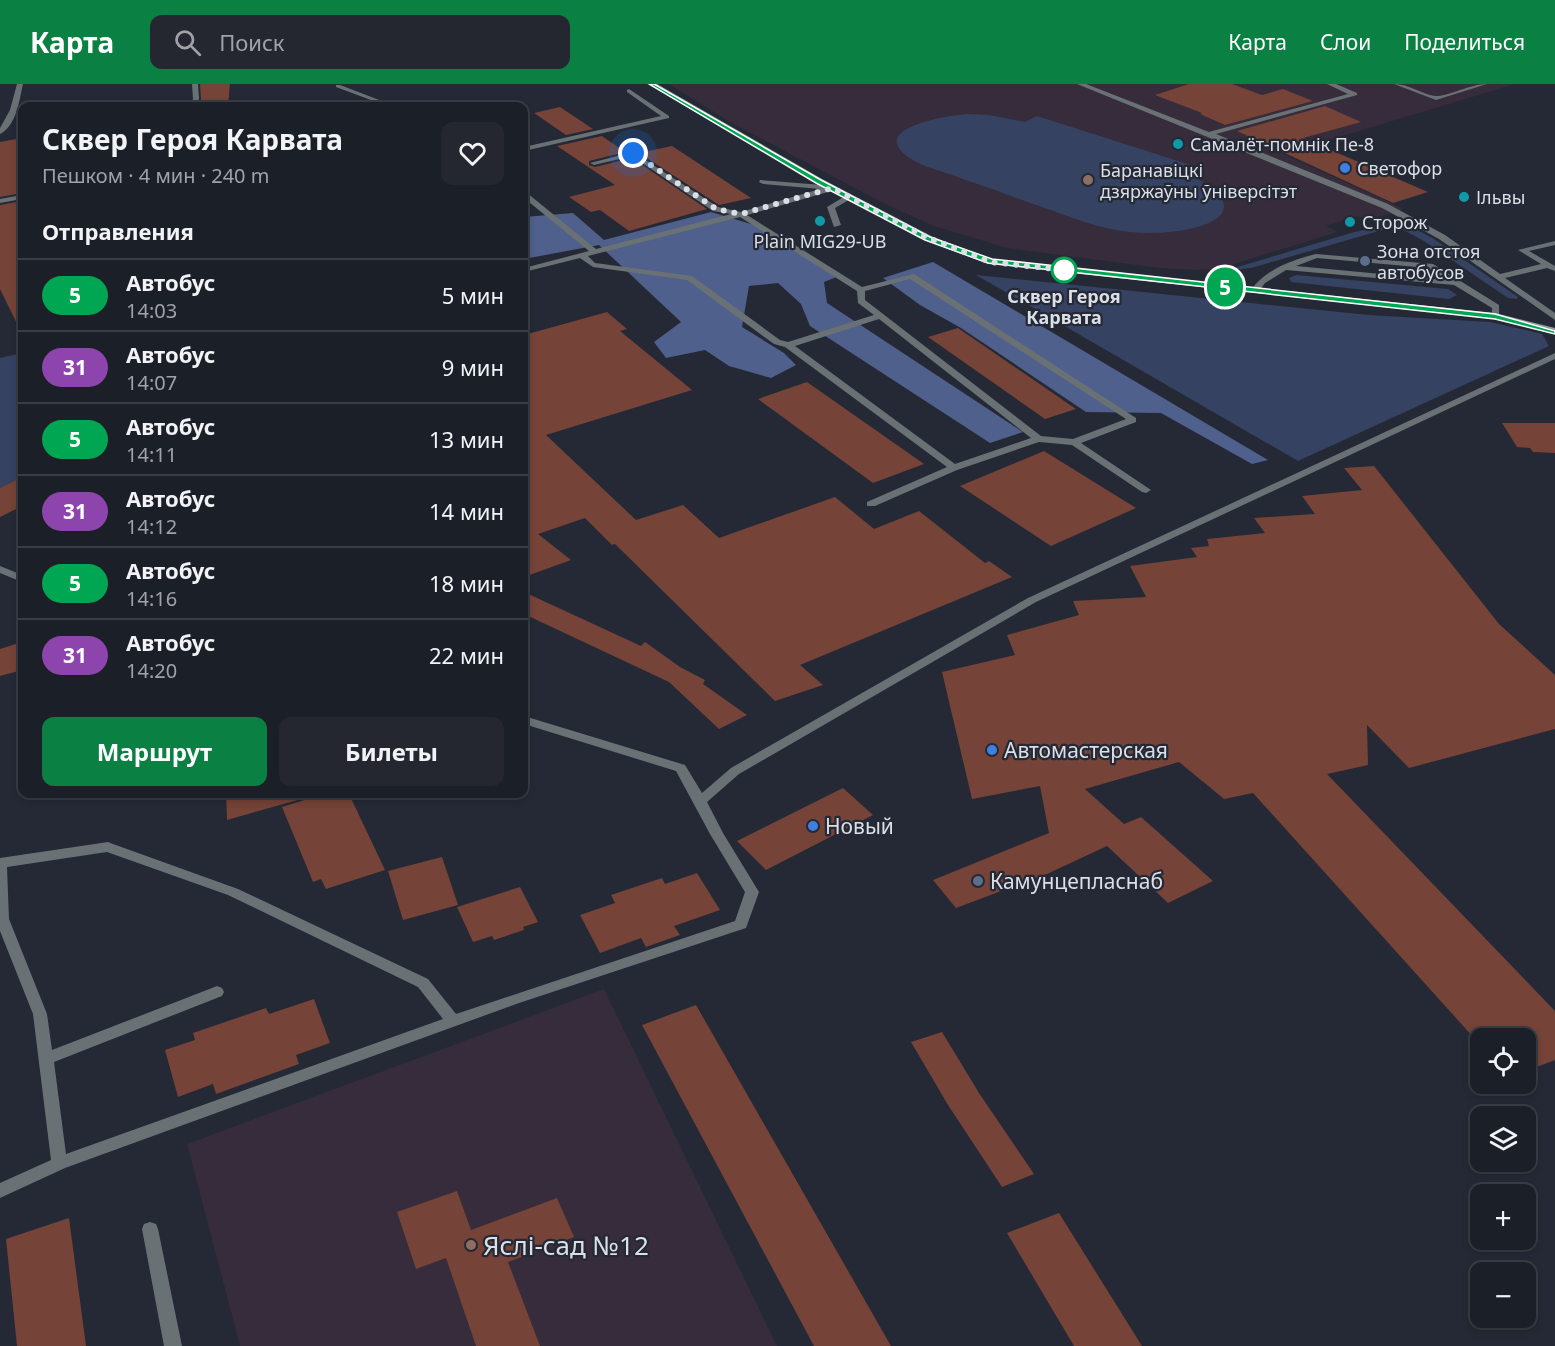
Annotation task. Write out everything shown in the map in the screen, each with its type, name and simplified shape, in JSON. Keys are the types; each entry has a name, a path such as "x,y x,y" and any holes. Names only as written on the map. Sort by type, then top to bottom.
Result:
{"main road":[{"path":"652,84 832,188 928,238 991,262 1495,316 1555,331"}],"street":[{"path":"1,131 20,84"},
{"path":"194,102 195,84"},
{"path":"1080,84 1385,206 1442,237 1555,317"},
{"path":"1209,134 1355,94 1330,84"},
{"path":"1397,84 1436,98 1484,84"},
{"path":"338,86 381,102"},
{"path":"528,148 667,117 629,91"},
{"path":"594,163 633,153 716,209 741,214 861,290 910,276 1133,420 1074,442 1038,439 954,468 871,504"},
{"path":"763,182 832,188"},
{"path":"528,269 832,188"},
{"path":"837,225 831,207 850,197"},
{"path":"0,201 18,198"},
{"path":"528,198 595,252"},
{"path":"1552,267 1522,250 1555,243"},
{"path":"582,255 592,265 689,278 777,342 788,345 954,468"},
{"path":"1255,290 1263,281 1285,267 1316,256 1430,266 1496,306 1495,316"},
{"path":"1285,267 1456,283"},
{"path":"1499,277 1552,267"},
{"path":"861,290 861,302 1038,439"},
{"path":"788,345 879,316"},
{"path":"700,801 735,771 1032,600 1555,356"},
{"path":"1074,442 1146,490"},
{"path":"0,569 18,577"},
{"path":"0,1191 59,1163 453,1021 741,924 752,892 681,768 528,721"},
{"path":"59,1163 40,1014 2,919 0,863 108,847 233,892 423,983 453,1021"},
{"path":"46,1059 217,992"},
{"path":"150,1229 173,1346"}],"shaded area":[{"name":"Баранавіцкі дзяржаўны ўніверсітэт","path":"669,84 1515,84 1283,154 1404,209 1368,221 1358,216 1326,226 1338,232 1218,269 1194,270 1159,268 1007,248 934,226 885,204 728,121"},
{"path":"969,114 989,115 1025,122 1037,116 1197,167 1187,174 1209,186 1218,194 1223,201 1224,208 1220,216 1210,222 1186,230 1138,233 1107,228 925,166 905,154 897,144 899,136 908,128 939,118"},
{"path":"711,212 761,227 839,276 824,282 827,303 1023,432 990,443 810,326 801,304 778,283 749,286 742,327 784,353 796,365 771,378 729,366 705,350 666,358 654,342 681,322 599,245 528,258 528,217 573,213 604,240"},
{"path":"1401,221 1434,239 1518,297 1517,299 1508,298 1424,241 1396,226 1251,268 1224,271 1351,233"},
{"path":"933,262 1268,460 1252,464 1161,413 1086,412 961,328 920,305 883,278"},
{"name":"Сквер Героя Карвата","path":"976,275 1369,315 1490,322 1542,334 1549,346 1298,461"},
{"path":"1296,275 1448,289 1457,295 1449,299 1291,282 1289,278"},
{"path":"18,354 18,479 0,488 0,358"},
{"name":"Яслі-сад №12","path":"604,989 777,1346 240,1346 187,1144"}],"building":[{"path":"200,84 230,84 228,102 200,102"},
{"path":"1189,84 1232,84 1262,95 1283,89 1313,101 1225,125 1200,114 1202,113 1155,95"},
{"path":"1325,106 1361,122 1303,138 1428,192 1393,203 1237,131"},
{"path":"560,107 593,129 566,135 534,113"},
{"path":"602,136 625,152 589,161 589,165 595,167 632,158 707,209 629,231 600,210 591,212 569,197 615,185 557,146"},
{"path":"18,139 18,194 0,197 0,142"},
{"path":"672,146 751,198 719,205 639,153"},
{"path":"18,202 18,326 0,289 0,205"},
{"path":"607,312 627,329 620,331 692,390 546,435 636,520 683,505 719,538 835,497 874,529 919,511 985,563 989,561 1012,577 800,665 823,685 775,701 615,544 612,545 585,518 538,534 571,560 528,576 528,334"},
{"path":"958,328 1076,409 1045,419 928,337"},
{"path":"807,382 924,464 873,483 758,399"},
{"path":"1502,423 1555,423 1555,453 1533,452 1530,448 1517,447"},
{"path":"1044,451 1136,508 1051,546 960,486"},
{"path":"1374,466 1499,624 1555,675 1555,729 1409,768 1367,725 1368,765 1327,774 1555,1011 1555,1060 1536,1067 1536,1028 1470,1028 1470,1034 1253,793 1224,799 1179,762 1085,789 1124,824 1141,817 1213,881 1168,903 1107,846 1047,874 956,908 933,880 1049,833 1040,786 972,799 942,672 1015,655 1007,635 1079,615 1073,601 1146,597 1130,566 1197,557 1191,548 1209,546 1207,539 1265,533 1254,518 1315,514 1302,496 1362,490 1344,468"},
{"path":"18,479 18,508 0,517 0,488"},
{"path":"528,594 641,646 645,642 680,667 705,680 703,684 747,715 719,729 669,682 528,616"},
{"path":"18,643 18,671 0,676 0,649"},
{"path":"843,788 873,815 766,870 737,841"},
{"path":"226,798 301,798 301,799 227,820"},
{"path":"311,798 351,798 385,870 326,889 321,879 313,882 282,807"},
{"path":"442,857 458,905 403,920 388,871"},
{"path":"697,873 720,910 674,926 680,935 646,947 641,938 600,953 580,915 615,903 611,895 662,878 665,884"},
{"path":"520,887 538,922 523,927 524,930 494,940 492,936 473,942 457,907"},
{"path":"314,999 330,1043 296,1055 299,1064 216,1094 213,1084 178,1097 165,1050 195,1040 193,1033 266,1008 269,1014"},
{"path":"696,1005 891,1346 814,1346 642,1025"},
{"path":"942,1032 979,1093 1034,1174 1002,1187 948,1105 911,1042"},
{"name":"Яслі-сад №12","path":"457,1191 471,1230 557,1198 574,1237 508,1262 540,1346 476,1346 446,1258 416,1269 397,1212"},
{"path":"1059,1213 1142,1346 1074,1346 1007,1233"},
{"path":"69,1218 86,1346 17,1346 6,1239"}],"bus line":[{"name":"5","path":"652,84 819,181 928,238 991,262 1495,316 1555,331"}],"place":[{"name":"Самалёт-помнік Пе-8","path":"1178,144"},
{"name":"Светофор","path":"1345,168"},
{"name":"Баранавіцкі дзяржаўны ўніверсітэт","path":"1088,180"},
{"name":"Ільвы","path":"1464,197"},
{"name":"Plain MIG29-UB","path":"820,221"},
{"name":"Сторож","path":"1350,222"},
{"name":"Зона отстоя автобусов","path":"1365,261"},
{"name":"Сквер Героя Карвата","path":"1064,270"},
{"name":"Автомастерская","path":"992,750"},
{"name":"Новый","path":"813,826"},
{"name":"Камунцепласнаб","path":"978,881"},
{"name":"Яслі-сад №12","path":"471,1245"}],"route":[{"path":"633,153 716,209 741,214 832,188 928,238 991,262 1066,270 1064,270"}]}
